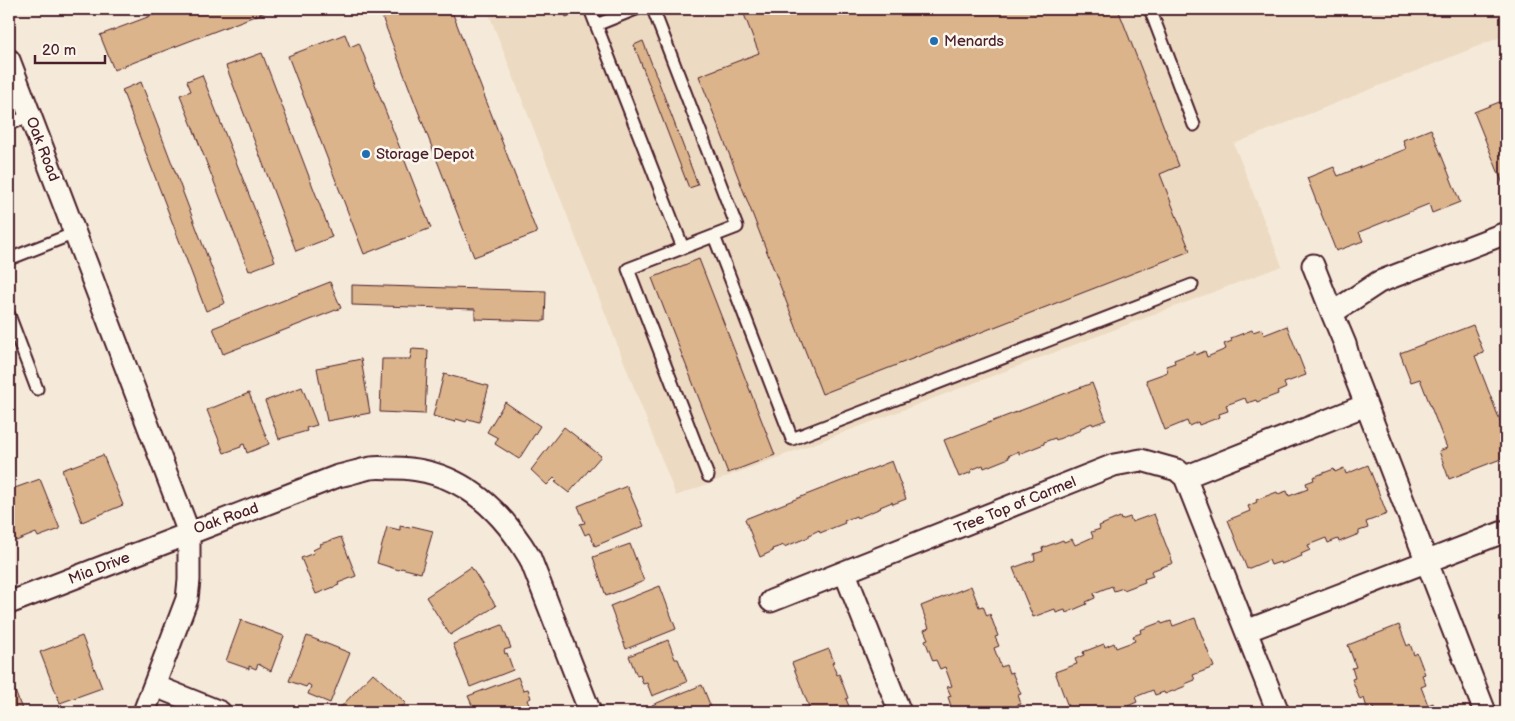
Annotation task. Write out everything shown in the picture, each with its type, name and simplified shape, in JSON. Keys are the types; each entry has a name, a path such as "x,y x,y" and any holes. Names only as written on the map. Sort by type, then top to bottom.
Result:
{"street":[{"name":"Oak Road","path":"9,60 189,533 338,476 372,468 407,468 431,472 458,483 481,497 503,518 520,540 530,558 590,712"},
{"path":"1332,313 1380,282 1506,233"},
{"path":"1313,265 1485,712"},
{"path":"1278,712 1185,477 1366,405"},
{"name":"Tree Top of Carmel","path":"772,601 1114,465 1141,460 1177,470 1185,477"},
{"path":"1246,631 1506,530"},
{"name":"Mia Drive","path":"9,603 189,533"},
{"path":"144,712 187,599 189,533"},
{"path":"845,573 900,712"},
{"path":"155,686 220,712"}],"lane":[{"path":"590,9 683,248"},
{"path":"596,24 636,9"},
{"path":"653,9 737,226 628,269 708,476"},
{"path":"1150,9 1194,125"},
{"path":"9,124 30,116"},
{"path":"9,259 75,233"},
{"path":"714,236 792,439 1192,285"},
{"path":"9,314 37,389"}],"shaded area":[{"path":"487,9 1502,9 1506,20 1506,35 1234,144 1282,266 676,496"}],"building":[{"path":"169,9 273,9 114,70 100,35"},
{"path":"379,9 451,9 537,233 474,257"},
{"path":"563,9 587,9 566,17"},
{"path":"742,9 1118,9 1179,166 1160,174 1190,251 822,394 699,76 759,53"},
{"path":"345,34 350,47 359,43 431,228 364,254 288,56"},
{"path":"643,41 698,185 689,188 634,45"},
{"path":"262,53 332,237 296,251 226,66"},
{"path":"202,75 275,261 249,271 180,95 191,91 187,81"},
{"path":"141,82 225,303 206,311 122,90"},
{"path":"1502,101 1506,109 1506,183 1503,184 1474,112"},
{"path":"1431,129 1460,202 1432,213 1429,204 1359,232 1363,241 1336,251 1307,178 1334,167 1338,176 1406,149 1403,140"},
{"path":"699,259 775,455 728,473 652,278"},
{"path":"330,282 341,308 223,354 213,328"},
{"path":"352,285 546,291 545,321 475,319 475,309 352,305"},
{"path":"1473,325 1484,353 1475,356 1502,426 1506,424 1506,457 1449,479 1439,451 1447,448 1420,379 1411,382 1400,353"},
{"path":"1287,326 1306,375 1284,383 1286,388 1277,392 1278,394 1257,402 1256,400 1247,403 1245,398 1226,405 1228,411 1219,414 1220,417 1199,425 1198,422 1189,426 1187,421 1165,430 1146,380 1168,372 1166,366 1175,363 1174,360 1195,352 1196,355 1205,351 1207,357 1226,349 1224,344 1232,341 1231,338 1252,330 1253,332 1262,329 1264,335"},
{"path":"412,349 428,350 425,414 380,412 382,359 410,359"},
{"path":"361,359 370,413 327,421 317,368"},
{"path":"444,374 489,386 479,422 468,419 466,422 456,419 455,422 433,416"},
{"path":"1092,383 1106,420 1093,425 1092,423 1080,428 1081,430 1056,440 1055,438 1044,442 1044,444 1019,454 1019,451 1008,456 1009,458 984,468 983,465 959,477 944,440"},
{"path":"302,387 317,425 306,428 307,431 279,439 265,401"},
{"path":"249,393 269,444 247,453 244,444 241,447 224,453 207,410"},
{"path":"505,402 540,426 519,459 495,444 498,438 487,432"},
{"path":"564,427 601,456 569,493 555,482 557,481 554,478 547,485 531,470"},
{"path":"103,455 123,505 82,522 62,470"},
{"path":"892,461 906,499 893,504 892,502 857,518 856,516 844,521 845,523 820,533 819,530 809,535 809,537 784,547 784,545 772,549 773,551 760,557 745,519"},
{"path":"1368,465 1387,514 1366,522 1368,528 1339,542 1338,539 1328,543 1326,538 1308,545 1310,550 1301,554 1302,556 1281,564 1280,562 1271,565 1269,560 1247,569 1228,520 1250,511 1248,506 1257,502 1256,500 1277,492 1278,494 1287,491 1289,496 1308,489 1306,483 1314,480 1313,477 1334,469 1335,472 1344,468 1346,474"},
{"path":"40,479 60,529 38,537 36,533 16,541 9,521 9,490"},
{"path":"627,486 644,526 595,546 589,533 585,535 580,524 585,523 578,506"},
{"path":"1154,514 1173,563 1151,571 1153,576 1144,579 1145,582 1124,590 1123,588 1114,591 1112,586 1094,593 1095,598 1086,602 1087,604 1066,613 1065,610 1056,613 1055,609 1033,617 1013,568 1035,560 1034,554 1043,551 1042,548 1063,540 1064,542 1072,539 1075,545 1093,537 1091,532 1100,529 1099,526 1120,517 1121,520 1130,517 1132,522"},
{"path":"400,526 410,528 412,526 433,531 421,573 401,568 399,570 377,563 387,527 400,530"},
{"path":"341,537 356,576 316,594 301,558 314,553 313,550 321,546 320,544"},
{"path":"630,544 644,581 606,596 593,557"},
{"path":"471,567 496,606 450,635 426,597"},
{"path":"660,586 676,629 626,649 610,606"},
{"path":"971,586 979,607 983,606 987,616 990,614 998,636 995,637 999,646 994,648 1001,667 1006,665 1009,673 1012,672 1021,694 1018,695 1021,704 1017,705 1019,712 953,712 948,697 951,696 947,687 952,686 945,667 940,669 936,660 933,661 925,640 928,639 924,630 929,628 921,606"},
{"path":"1195,618 1214,667 1193,675 1195,680 1185,684 1186,686 1165,694 1164,692 1155,695 1153,690 1135,697 1137,702 1119,712 1070,712 1055,672 1077,664 1075,659 1084,655 1083,652 1104,644 1105,647 1114,643 1116,648 1135,641 1133,636 1141,633 1140,630 1161,622 1162,624 1171,621 1173,626"},
{"path":"241,620 284,636 271,671 258,664 256,669 249,666 249,669 226,661"},
{"path":"502,625 511,648 504,650 505,654 507,653 513,670 470,687 453,644"},
{"path":"1399,625 1407,646 1410,644 1414,655 1417,653 1425,674 1422,675 1426,685 1421,687 1428,705 1433,703 1436,712 1375,712 1372,706 1367,708 1364,698 1360,700 1352,679 1355,678 1352,668 1356,667 1348,645"},
{"path":"82,636 102,688 60,703 40,652"},
{"path":"307,636 350,653 330,703 308,694 311,686 308,684 306,687 289,681"},
{"path":"668,640 687,682 652,696 647,683 643,684 640,675 637,676 629,656"},
{"path":"829,649 834,662 832,663 837,675 839,674 848,698 846,699 853,712 811,712 792,663"},
{"path":"373,673 406,703 397,712 336,712"},
{"path":"9,675 23,712 9,712"},
{"path":"518,677 523,690 528,689 531,698 527,700 532,712 475,712 468,696"},
{"path":"702,685 713,712 655,712 652,705"}],"place":[{"name":"Menards","path":"934,41"},
{"name":"Storage Depot","path":"366,154"}]}
